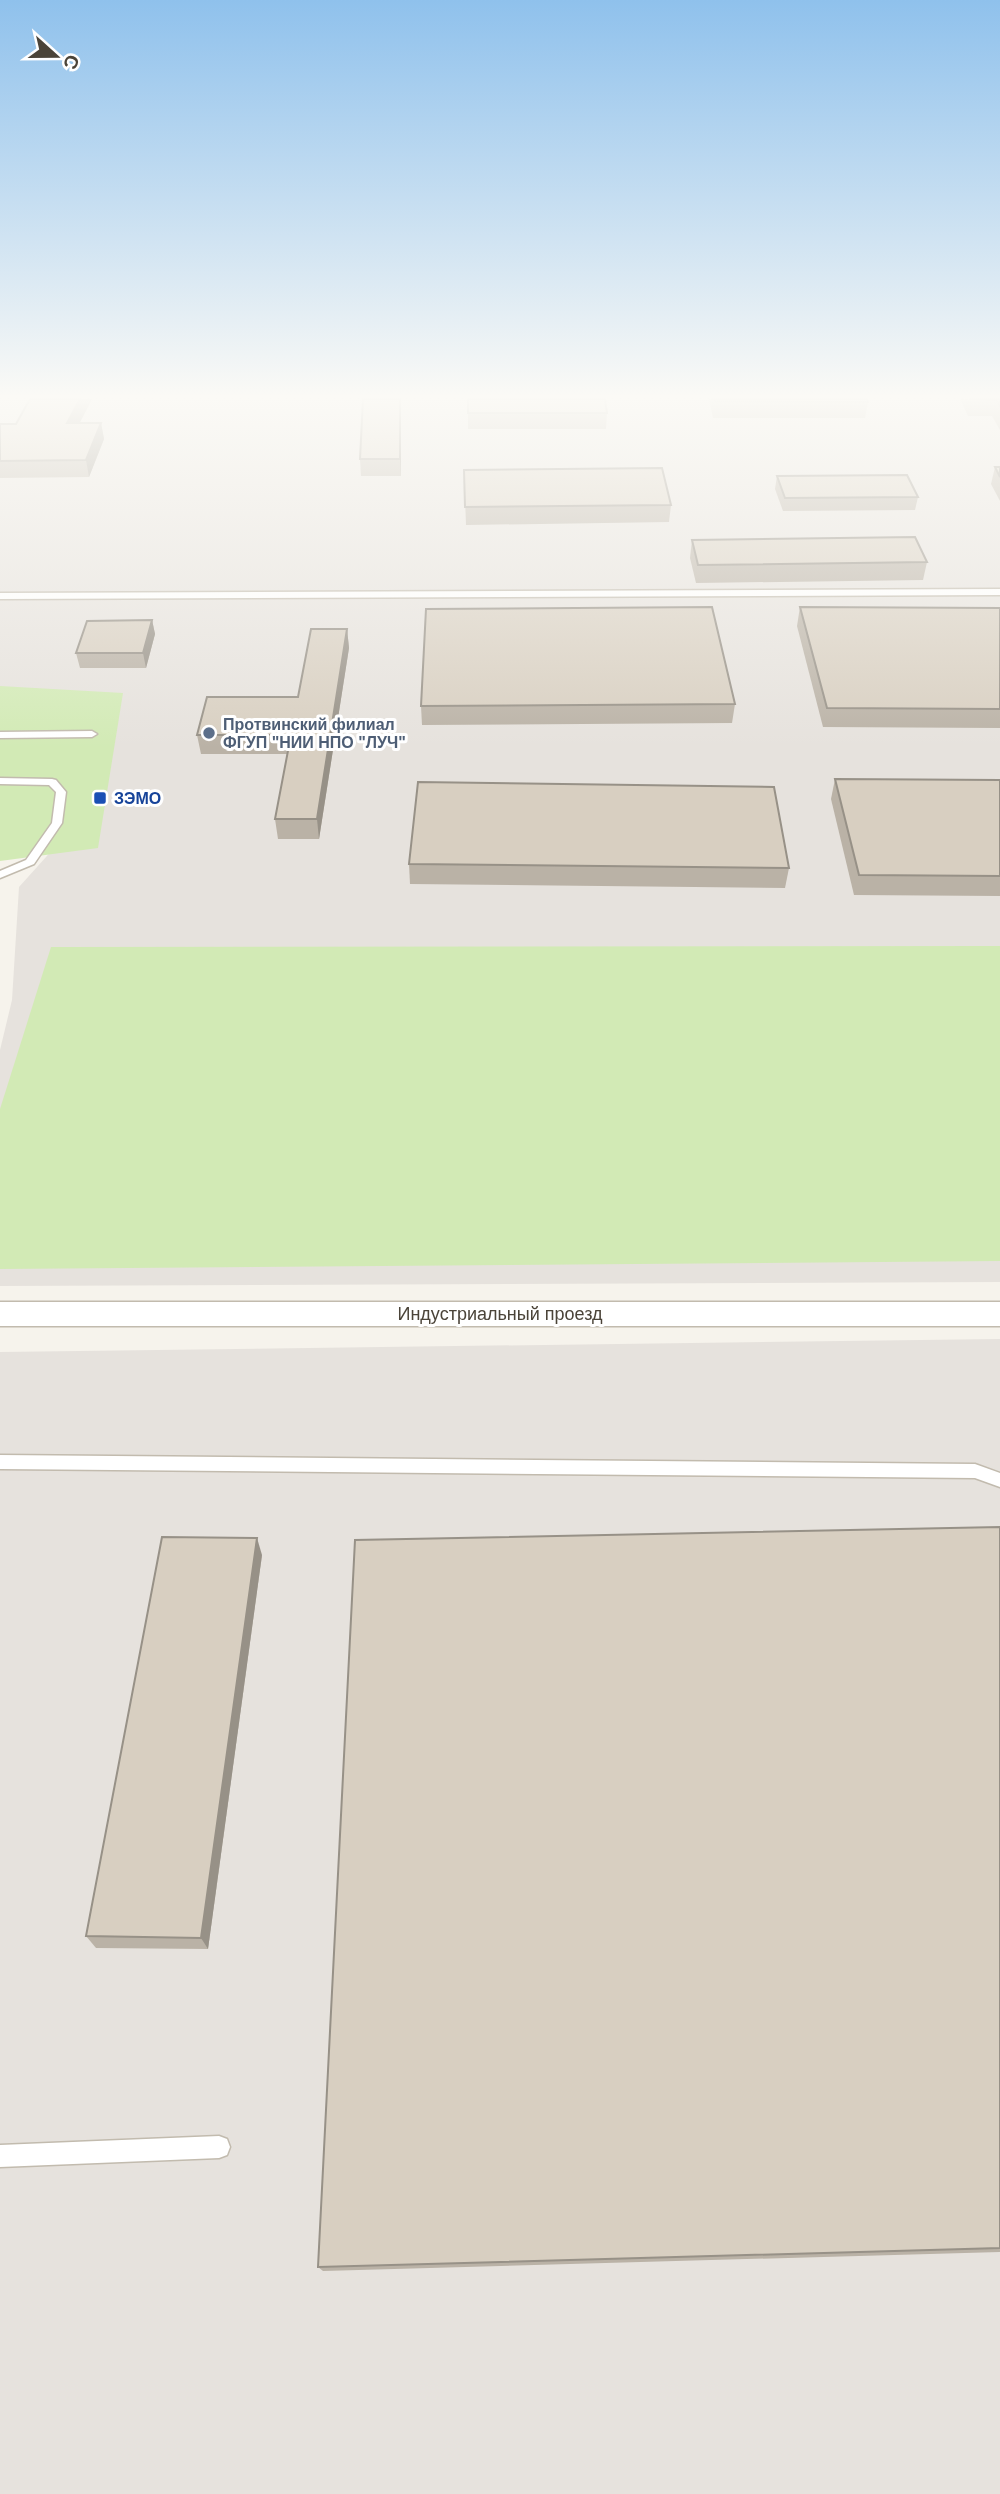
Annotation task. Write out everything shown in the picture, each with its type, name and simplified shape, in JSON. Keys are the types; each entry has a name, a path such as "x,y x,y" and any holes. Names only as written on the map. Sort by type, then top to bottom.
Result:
{"street":[{"name":"Индустриальный проезд","path":"0,1314 1000,1314"}],"lane":[{"path":"0,596 1000,592"},
{"path":"0,735 92,734"},
{"path":"0,781 52,782 61,792 57,823 30,862 0,875"},
{"path":"0,1462 975,1471 1000,1480"},
{"path":"0,2156 219,2147"}],"shaded area":[{"path":"0,515 1000,515 1000,1282 0,1286 0,1050 12,1000 19,887 55,847 0,770"},
{"path":"1000,1339 1000,2494 0,2494 0,1352"}],"green space":[{"path":"0,686 123,693 98,848 0,861"},
{"path":"1000,946 1000,1261 0,1269 0,1109 51,947"}],"building":[{"path":"915,537 927,562 698,565 692,540"},
{"path":"712,607 735,704 421,706 426,609"},
{"path":"800,607 1000,608 1000,709 827,708"},
{"path":"152,620 143,653 76,653 87,621"},
{"path":"311,629 347,629 317,819 275,819 291,735 197,735 207,697 298,697"},
{"path":"835,779 1000,780 1000,876 859,875"},
{"path":"418,782 774,787 789,868 409,864"},
{"path":"1000,1527 1000,2248 318,2267 355,1540"},
{"path":"162,1537 257,1538 201,1938 86,1936"}],"place":[{"name":"Протвинский филиал ФГУП \"НИИ НПО \"ЛУЧ\"","path":"209,733"},
{"name":"ЗЭМО","path":"100,798"}]}
